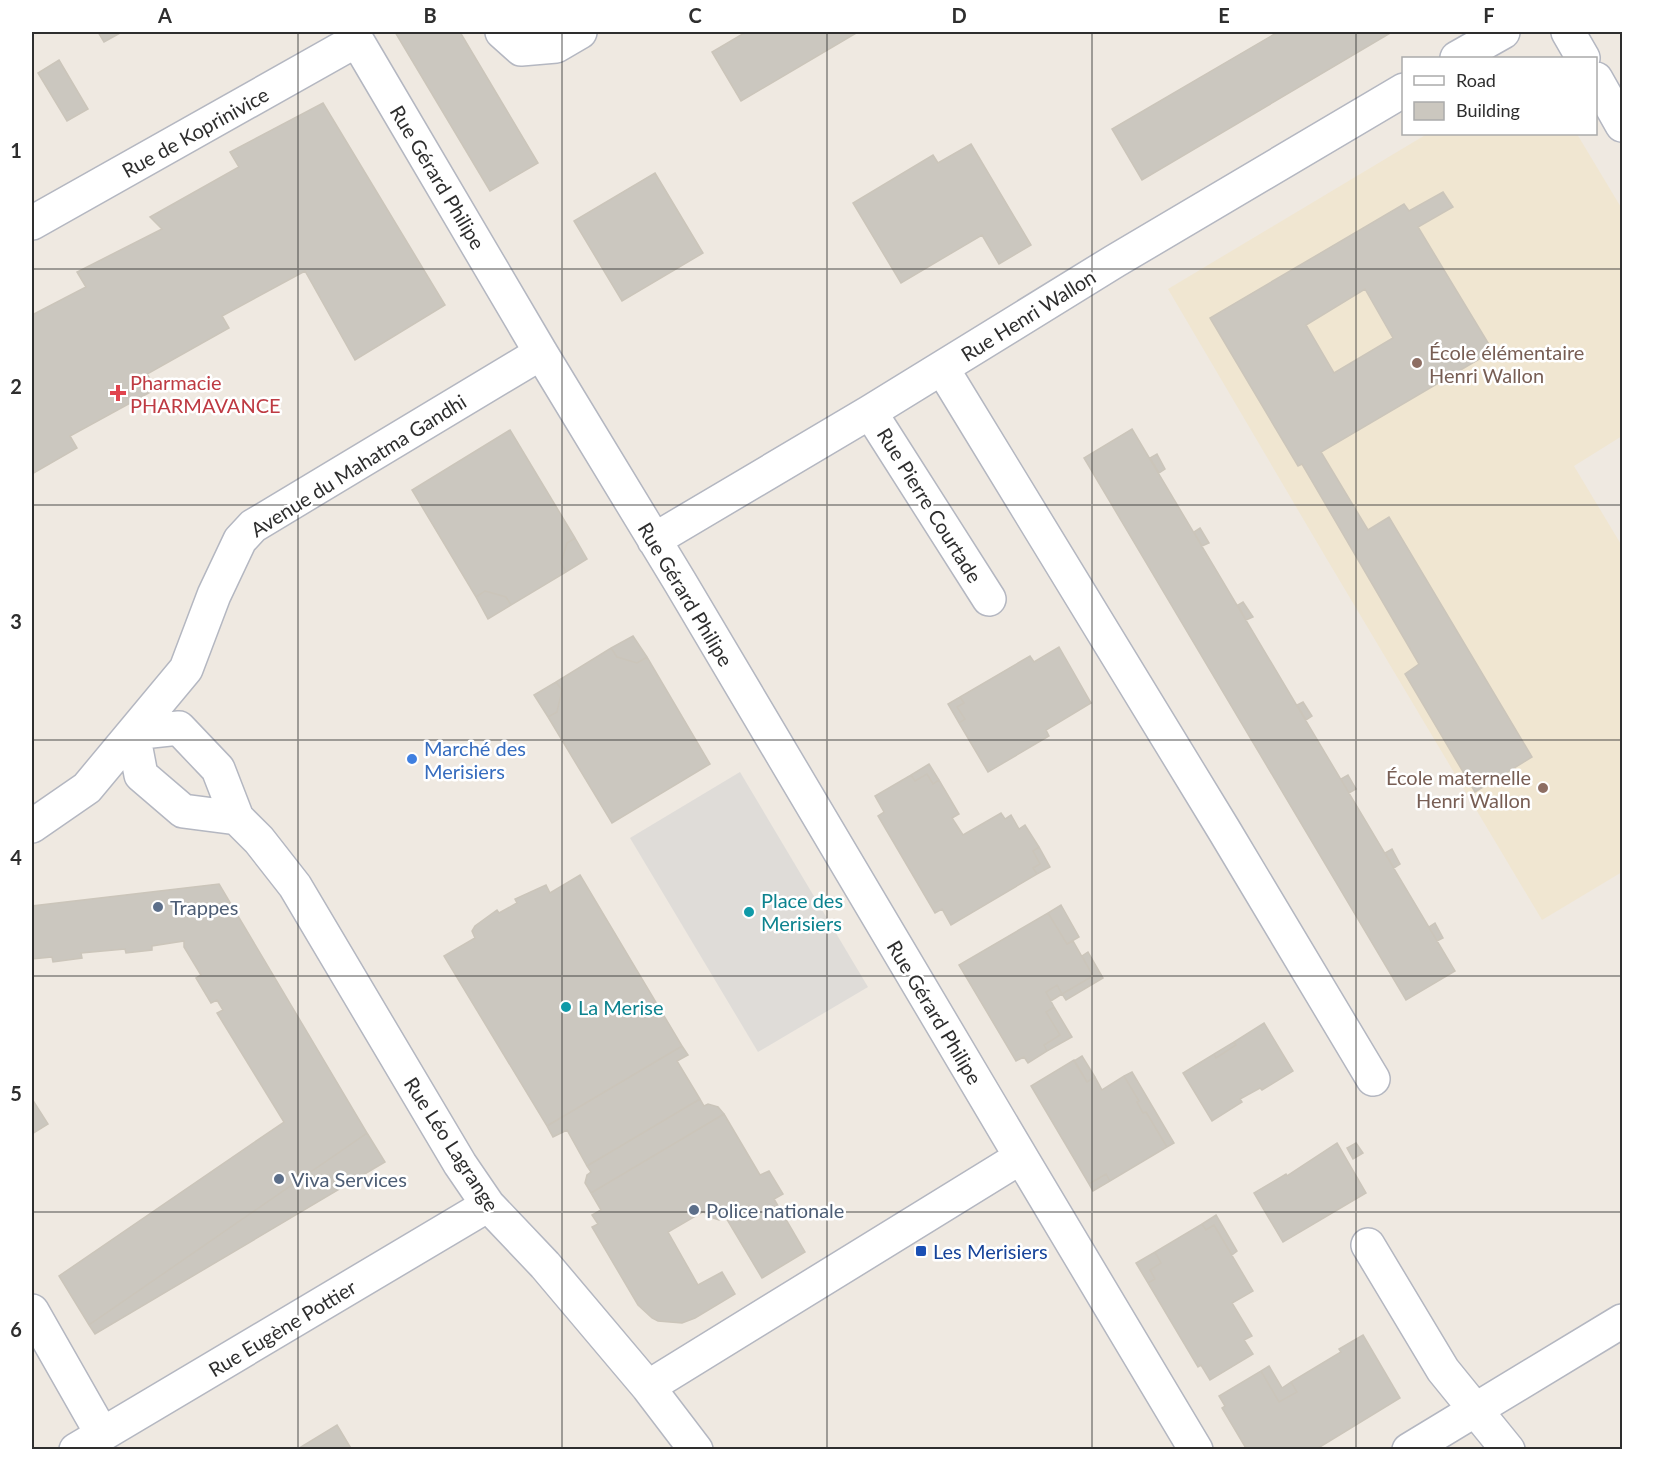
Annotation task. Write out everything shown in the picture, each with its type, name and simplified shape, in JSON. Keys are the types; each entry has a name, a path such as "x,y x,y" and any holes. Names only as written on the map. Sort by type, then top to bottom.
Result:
{"street":[{"path":"502,32 521,49 556,46 580,32"},
{"path":"1462,47 1503,32"},
{"path":"1568,32 1582,57"},
{"name":"Rue de Koprinivice","path":"32,223 354,36"},
{"name":"Rue Gérard Philipe","path":"354,36 1196,1449"},
{"path":"1597,81 1623,124"},
{"name":"Rue Henri Wallon","path":"654,540 870,412 1115,261 1402,91"},
{"name":"Avenue du Mahatma Gandhi","path":"32,826 87,788 186,669 214,595 235,549 253,526 541,352"},
{"path":"942,368 1230,840 1372,1079"},
{"name":"Rue Pierre Courtade","path":"870,412 989,599"},
{"name":"Rue Léo Lagrange","path":"133,733 179,728 218,769 237,818 259,840 295,886 460,1164 488,1205 545,1265 648,1387 696,1449"},
{"path":"133,733 141,775 183,811 237,818"},
{"path":"648,1387 1021,1157"},
{"name":"Rue Eugène Pottier","path":"89,1442 488,1205"},
{"path":"1368,1245 1443,1370 1508,1449"},
{"path":"32,1311 89,1442"},
{"path":"1408,1449 1623,1321"}],"shaded area":[{"name":"École élémentaire Henri Wallon","path":"1425,135 1578,135 1622,209 1622,436 1574,466 1622,546 1622,872 1542,920 1168,289"},
{"name":"Place des Merisiers","path":"740,772 868,987 758,1052 630,838"}],"building":[{"path":"98,32 122,32 104,42"},
{"path":"395,32 460,32 538,163 490,191"},
{"path":"746,32 858,32 741,101 712,52"},
{"path":"1278,32 1392,32 1142,180 1112,129"},
{"path":"59,60 88,109 67,121 38,73"},
{"path":"323,103 445,305 355,360 305,271 222,316 229,328 147,374 156,389 70,436 77,448 32,474 32,315 86,287 77,272 162,229 150,217 239,167 230,152"},
{"path":"971,144 1031,245 999,264 982,235 901,283 853,203 933,155 938,163"},
{"path":"655,173 703,253 622,301 574,221"},
{"path":"1443,192 1453,207 1418,227 1493,351 1321,452 1368,530 1389,517 1532,757 1475,792 1405,674 1419,664 1302,464 1298,466 1210,318 1404,204 1409,211","holes":["1365,289 1393,338 1334,373 1306,325"]},
{"path":"1132,429 1455,971 1406,1000 1084,458"},
{"path":"510,430 575,538 567,543 561,563 566,572 511,605 506,597 485,591 476,597 412,490"},
{"path":"1157,454 1165,469 1159,473 1150,458"},
{"path":"1200,528 1209,543 1202,546 1194,532"},
{"path":"575,538 587,559 566,572 561,563 567,543"},
{"path":"485,591 506,597 511,605 488,619 476,597"},
{"path":"1243,602 1253,617 1246,620 1238,605"},
{"path":"633,636 647,657 637,663 617,657 611,648"},
{"path":"1059,647 1091,703 1046,730 1049,736 988,772 959,723 965,719 957,707 964,703 960,697 1030,656 1034,662"},
{"path":"611,648 617,657 637,663 647,657 710,764 612,823 548,717 557,712 562,690 556,682"},
{"path":"556,682 562,690 557,712 548,717 534,695"},
{"path":"960,697 964,703 957,707 965,719 959,723 948,704"},
{"path":"1303,702 1312,716 1306,720 1297,705"},
{"path":"929,764 939,780 933,784 927,774 915,781 911,775"},
{"path":"927,774 933,784 939,780 959,814 952,818 963,835 1001,813 1005,819 1011,815 1019,829 1025,825 1039,847 1033,851 1040,864 1033,868 1037,874 951,925 942,909 935,913 878,816 884,812 875,796 911,775 915,781"},
{"path":"1348,775 1356,789 1349,793 1341,779"},
{"path":"1039,847 1050,867 1037,874 1033,868 1040,864 1033,851"},
{"path":"1392,849 1400,864 1394,868 1385,853"},
{"path":"580,875 682,1046 547,1126 444,956 475,938 472,931 475,926 497,910 499,913 517,903 515,899 546,885 550,893"},
{"path":"219,884 367,1133 89,1325 59,1276 284,1122 217,1013 223,1010 217,1000 211,1003 196,978 201,975 184,947 184,941 152,946 152,950 126,953 125,949 81,953 82,958 53,962 52,957 32,959 32,906"},
{"path":"1061,905 1079,937 1067,944 1048,913"},
{"path":"1048,913 1067,944 1073,941 1093,976 1062,994 1057,985 1046,992 1054,1007 1046,1012 1060,1035 1044,1045 1047,1051 1028,1063 1024,1057 1016,1061 959,965"},
{"path":"1435,923 1443,938 1437,941 1429,927"},
{"path":"1088,952 1103,978 1066,1000 1062,994 1093,976 1082,956"},
{"path":"1057,985 1062,994 1051,1001 1046,992"},
{"path":"1054,1007 1072,1037 1047,1051 1044,1045 1060,1035 1046,1012"},
{"path":"1264,1023 1293,1071 1262,1090 1260,1088 1240,1099 1242,1102 1212,1121 1183,1073 1214,1054 1216,1058 1236,1045 1234,1042"},
{"path":"1234,1042 1236,1045 1216,1058 1214,1054"},
{"path":"682,1046 688,1055 677,1061 700,1099 587,1166 567,1130 553,1137 547,1126"},
{"path":"1082,1056 1095,1077 1087,1082 1074,1061"},
{"path":"1074,1060 1087,1082 1095,1077 1102,1090 1124,1076 1139,1101 1137,1102 1143,1113 1146,1112 1167,1147 1110,1181 1106,1174 1089,1184 1031,1086"},
{"path":"1132,1072 1174,1143 1167,1147 1146,1112 1143,1113 1137,1102 1139,1101 1124,1076"},
{"path":"32,1099 48,1124 32,1134"},
{"path":"700,1099 704,1106 708,1104 718,1107 724,1114 591,1193 585,1183 587,1175 591,1172 587,1166"},
{"path":"724,1114 760,1175 769,1171 783,1194 774,1199 805,1252 762,1278 725,1216 719,1220 707,1216 704,1211 668,1232 698,1285 722,1272 735,1294 695,1318 682,1323 658,1321 638,1305 592,1227 598,1224 592,1215 601,1210 591,1193"},
{"path":"367,1133 385,1162 95,1334 89,1325"},
{"path":"1337,1143 1366,1193 1283,1242 1254,1193 1286,1174 1287,1176"},
{"path":"1356,1143 1363,1153 1353,1159 1347,1148"},
{"path":"1106,1174 1110,1181 1093,1191 1089,1184"},
{"path":"1216,1215 1237,1251 1232,1255 1214,1225 1206,1230 1202,1224"},
{"path":"1202,1224 1206,1230 1214,1225 1253,1291 1232,1303 1252,1336 1244,1340 1253,1354 1210,1380 1201,1365 1198,1367 1148,1283 1155,1279 1150,1270 1161,1263 1155,1252"},
{"path":"1155,1252 1161,1263 1150,1270 1155,1279 1148,1283 1136,1263"},
{"path":"1363,1335 1400,1398 1315,1450 1247,1450 1222,1408 1225,1406 1219,1396 1261,1371 1279,1402 1297,1392 1291,1382 1341,1352 1339,1349"},
{"path":"1269,1366 1282,1388 1291,1382 1297,1392 1279,1402 1261,1371"},
{"path":"337,1425 352,1450 296,1450"}],"place":[{"name":"École élémentaire Henri Wallon","path":"1417,363"},
{"name":"Pharmacie PHARMAVANCE","path":"118,393"},
{"name":"Marché des Merisiers","path":"412,759"},
{"name":"École maternelle Henri Wallon","path":"1543,788"},
{"name":"Trappes","path":"158,907"},
{"name":"Place des Merisiers","path":"749,912"},
{"name":"La Merise","path":"566,1007"},
{"name":"Viva Services","path":"279,1179"},
{"name":"Police nationale","path":"694,1210"},
{"name":"Les Merisiers","path":"921,1251"}]}
